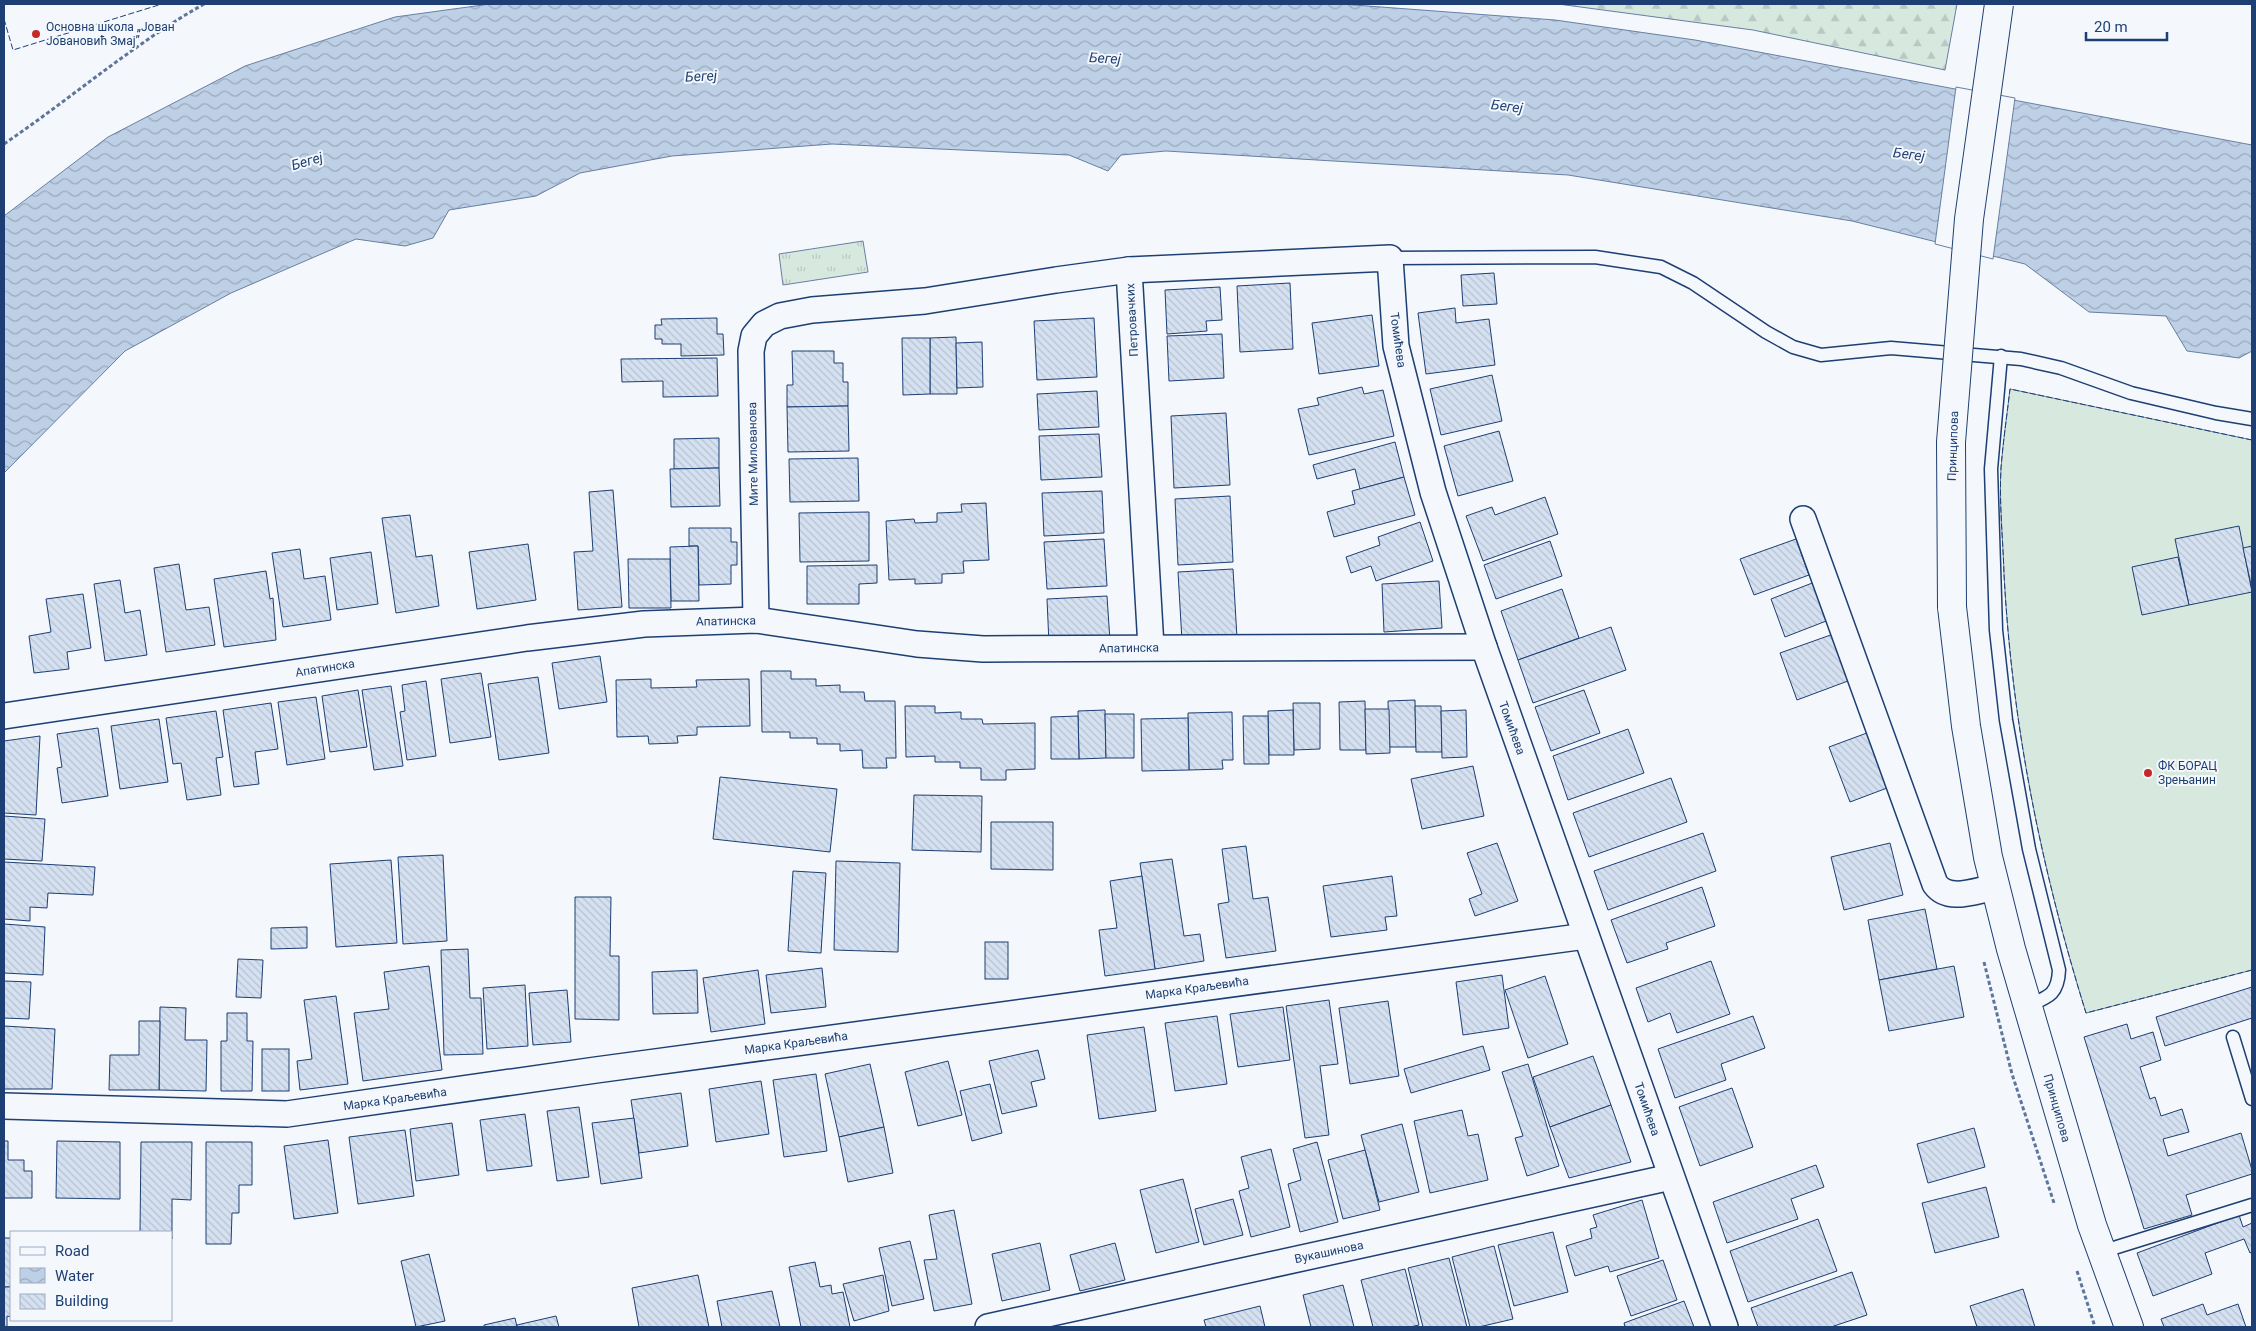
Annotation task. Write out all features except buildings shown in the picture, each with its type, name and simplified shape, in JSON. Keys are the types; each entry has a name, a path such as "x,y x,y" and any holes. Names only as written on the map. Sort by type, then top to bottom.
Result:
{"street":[{"name":"Принципова","path":"1999,4 1969,218 1956,384 1952,442 1952,607 1966,726 1988,857 2027,1006 2101,1252 2129,1327"},
{"path":"1129,270 1390,258"},
{"name":"Томићева","path":"1390,258 1396,346 1413,420 1433,492 1484,647 1725,1327"},
{"name":"Петровачких","path":"794,313 829,308 925,301 1129,270 1151,648"},
{"name":"Мите Милованова","path":"756,620 752,343 754,336 764,324 794,313"},
{"path":"1803,519 1935,884 1940,890 1952,895 1996,887"},
{"name":"Апатинска","path":"4,716 592,629 644,624 756,620 909,643 983,649 1484,647"},
{"name":"Марка Краљевића","path":"4,1106 287,1114 616,1067 1586,936"},
{"name":"Вукашинова","path":"988,1327 1671,1177"}],"lane":[{"path":"1390,258 1595,256 1661,266 1700,287 1766,332 1794,347 1821,355 1853,354 1891,348 2001,356 2061,368 2132,393 2216,413 2252,419"},
{"path":"2001,356 1991,470 1996,630 2006,720 2029,849 2059,970 2059,984 2050,996 2027,1006"},
{"path":"2233,1037 2252,1099"},
{"path":"2101,1252 2252,1205"}],"path":[{"path":"4,144 60,106 175,21 204,4"}],"green space":[{"path":"1558,4 1957,4 1945,70 1753,30"},
{"path":"863,241 868,272 783,285 779,254"},
{"path":"2010,389 2252,440 2252,970 2086,1013 2055,904 2042,850 2031,796 2014,686 2008,630 2000,494"}],"water":[{"name":"Бегеј","path":"490,4 1341,4 1555,20 1695,40 2252,145 2252,351 2239,358 2187,351 2166,316 2089,312 2025,264 1852,221 1568,175 1166,151 1121,155 1108,171 1069,155 832,144 672,156 580,173 536,196 449,210 433,238 405,246 356,239 231,293 125,351 4,473 4,216 108,137 245,66 395,17"}],"pier":[{"path":"1956,87 2015,98 1993,259 1935,244"}],"fence":[{"path":"4,19 13,50 162,4"},
{"path":"2252,440 2010,389 2000,494 2008,630 2014,686 2031,796 2055,904 2086,1013 2252,970"}],"place":[{"name":"Основна школа „Јован Јовановић Змај”","path":"36,34"},
{"name":"ФК БОРАЦ Зрењанин","path":"2148,773"}]}
